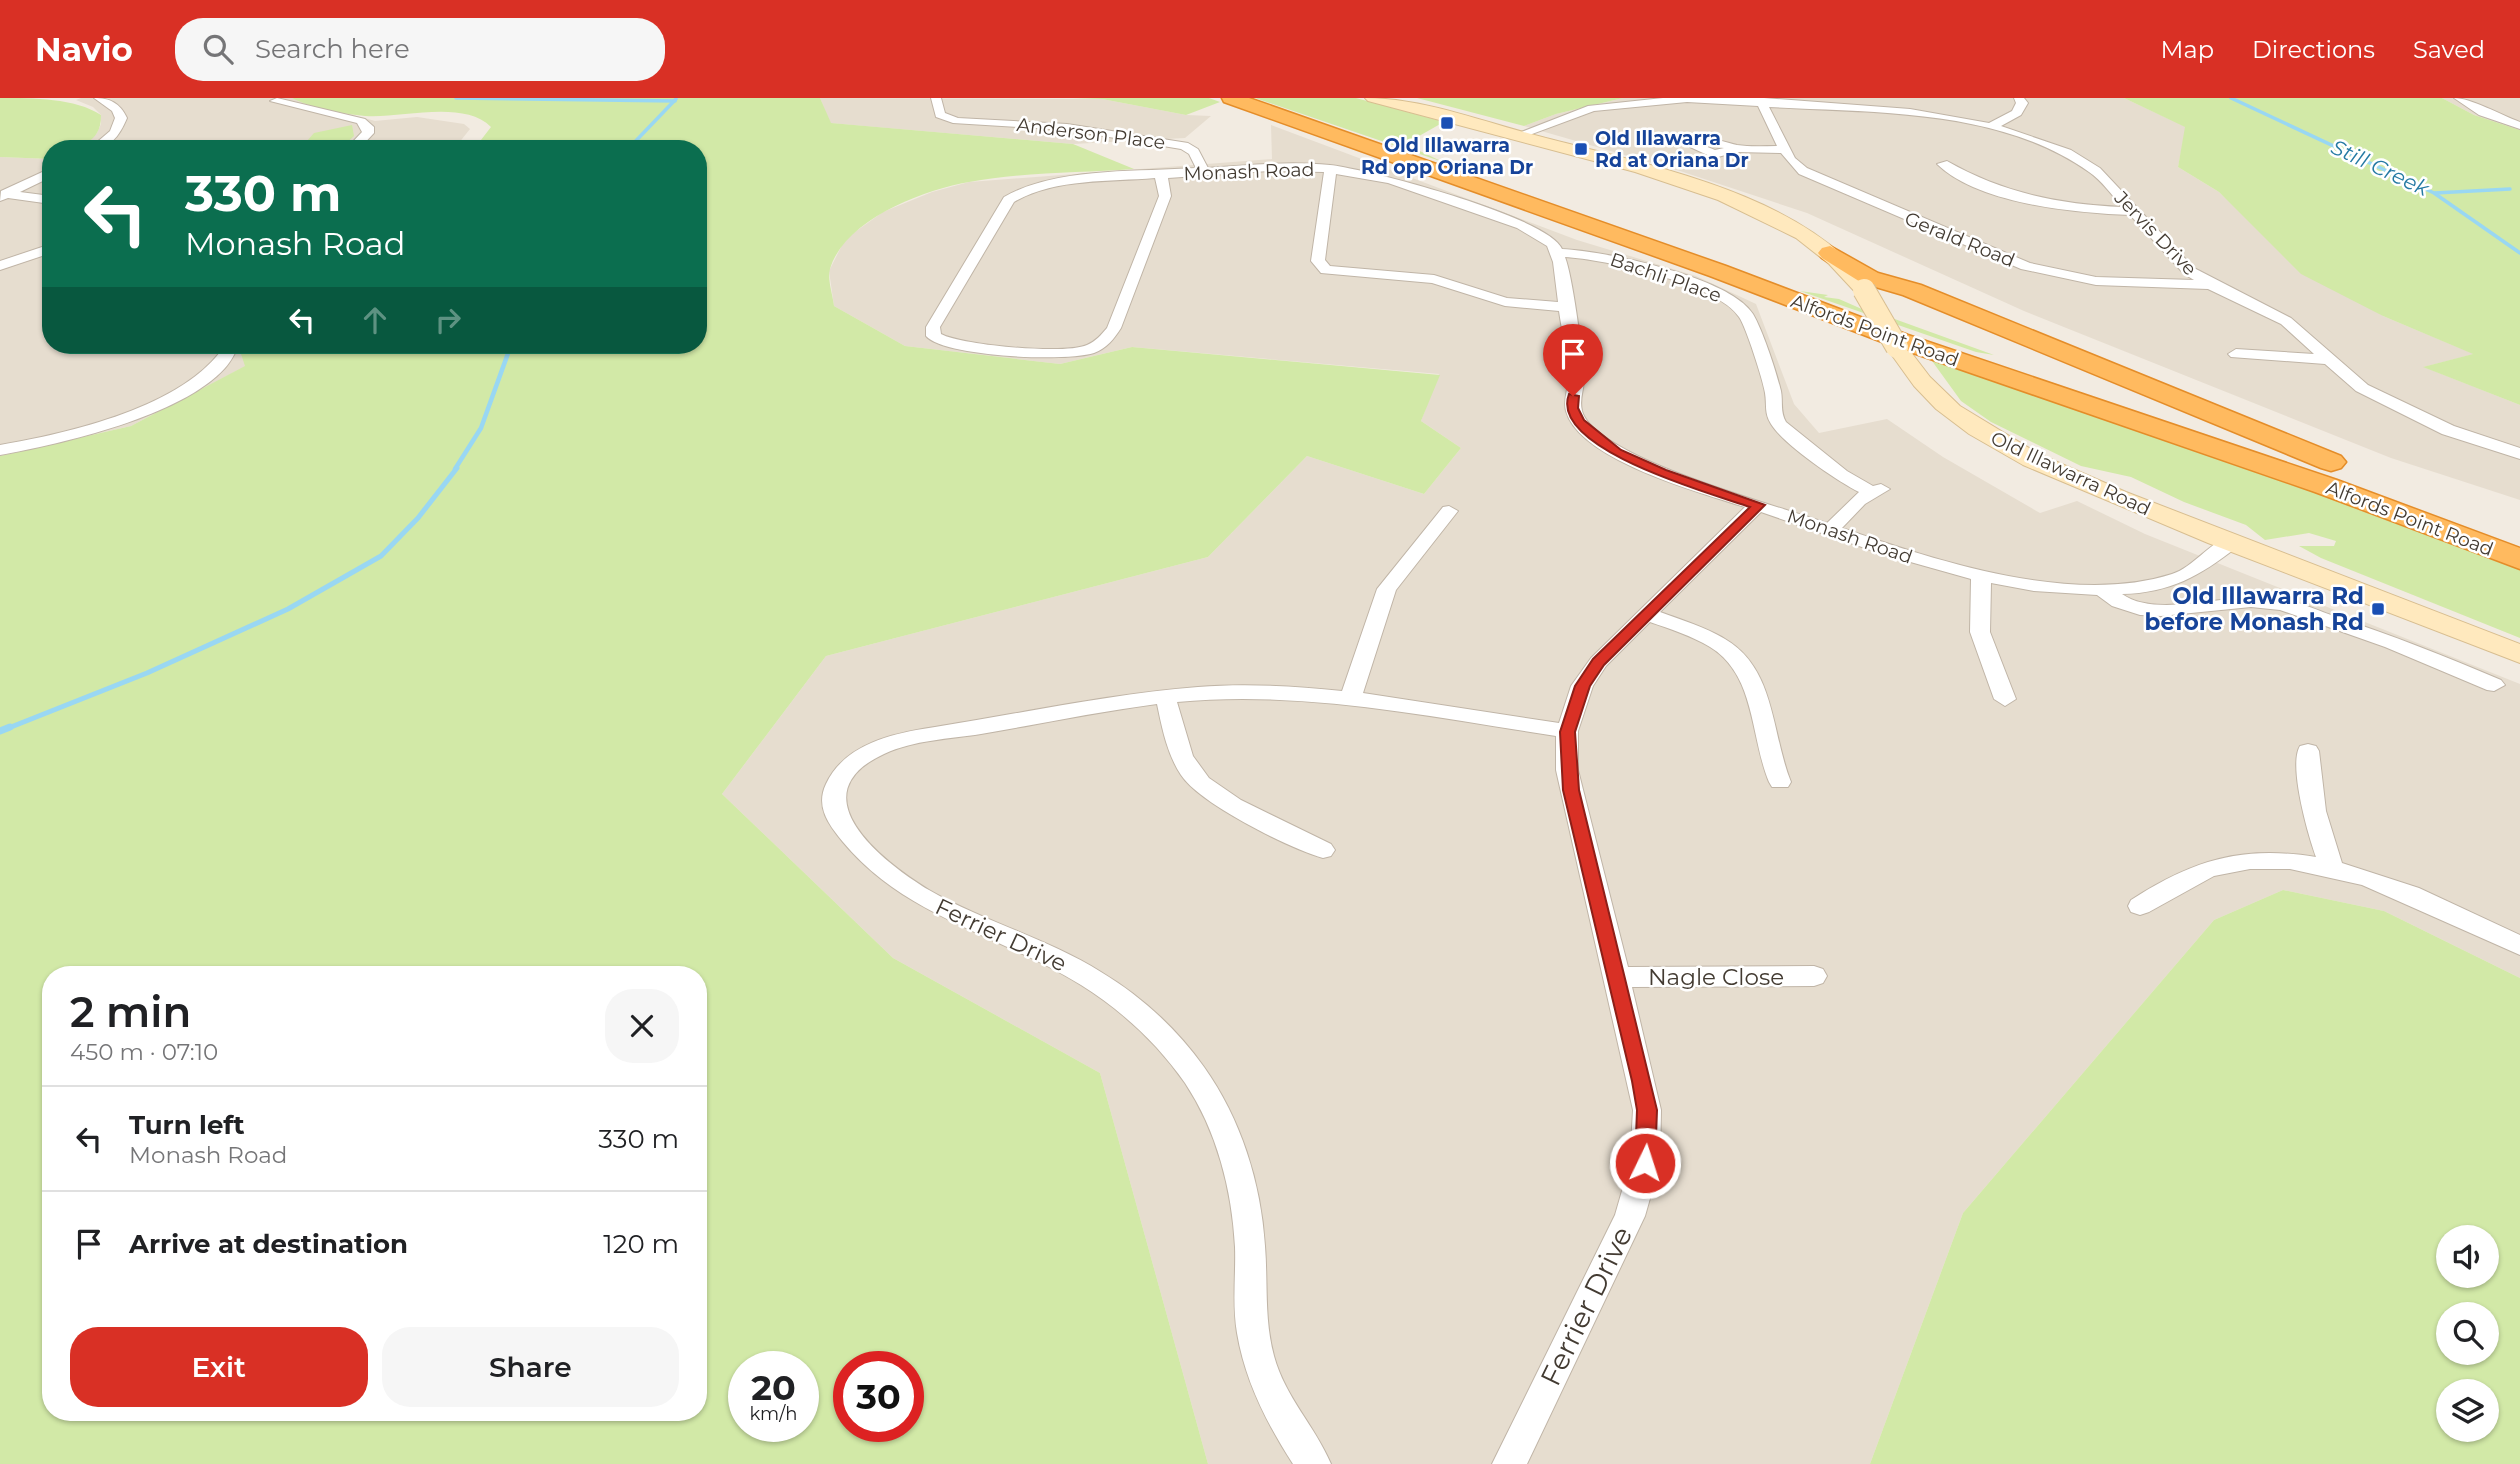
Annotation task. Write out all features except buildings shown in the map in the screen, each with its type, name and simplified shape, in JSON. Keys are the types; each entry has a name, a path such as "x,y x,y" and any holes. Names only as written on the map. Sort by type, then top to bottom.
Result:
{"highway":[{"name":"Alfords Point Road","path":"1231,98 1718,271 1912,344 2326,486 2520,559"},
{"name":"Alfords Point Road","path":"1246,98 2520,548"},
{"path":"1830,253 1870,278 1905,287 2326,460 2520,534"}],"street":[{"path":"100,98 117,109 121,118 115,133 106,140"},
{"name":"Anderson Place","path":"936,98 940,115 957,121 1058,125 1184,146 1194,152 1204,172"},
{"name":"Old Illawarra Road","path":"1373,98 1668,177 1784,224 1830,253 1864,290 1897,347 1936,398 1990,436 2055,470 2230,543 2520,654"},
{"path":"1992,126 2017,113 2022,103 2019,98"},
{"path":"2459,98 2483,113 2520,126"},
{"name":"Jervis Drive","path":"1517,136 1572,114 1617,104 1687,99 1760,100 1910,111 1992,126 2054,147 2084,162 2134,211 2173,256 2211,285 2286,321 2362,388 2400,410 2448,430 2520,454"},
{"name":"Gerald Road","path":"1760,100 1790,160 1822,181 2026,266 2096,281 2211,285"},
{"path":"276,101 361,121 368,127 368,133 361,140"},
{"path":"1732,148 1784,150"},
{"path":"1943,164 1958,174 2039,204 2074,209 2134,211"},
{"name":"Monash Road","path":"1161,175 1165,195 1114,328 1105,341 1084,351 1050,355 951,342 934,336 933,327 1009,200 1017,193 1054,182 1281,167 1331,169 1391,180 1522,225 1548,239 1558,253 1567,307 1577,386 1573,408 1586,429 1617,452 1646,467 1830,530 1981,576 2100,588 2173,580 2194,572 2230,543"},
{"path":"1331,169 1318,264 1333,272 1434,279 1505,302 1567,307"},
{"path":"3,196 42,176"},
{"path":"3,196 42,199"},
{"path":"0,266 42,251"},
{"name":"Bachli Place","path":"1558,253 1600,254 1619,258 1726,297 1739,306 1746,315 1773,392 1774,415"},
{"path":"0,450 71,436 145,409 210,373 227,354"},
{"path":"2236,354 2327,359"},
{"path":"1774,415 1780,425 1841,475 1876,490 1854,505 1830,530"},
{"name":"Ferrier Drive","path":"1509,1464 1630,1216 1645,1163 1647,1110 1571,790 1567,732 1576,701 1589,674 1758,505"},
{"path":"1350,699 1387,589 1449,511"},
{"path":"1981,576 1980,632 2005,699"},
{"name":"Monash Road","path":"2100,588 2112,599 2131,609 2153,611 2249,601 2275,603 2406,645 2494,685"},
{"path":"1647,614 1713,641 1742,663 1752,683 1769,760 1780,782"},
{"name":"Ferrier Drive","path":"1314,1464 1294,1437 1262,1370 1250,1312 1250,1248 1244,1199 1231,1150 1198,1080 1152,1027 1094,980 1047,955 953,916 899,881 851,836 832,806 834,789 847,770 866,754 887,745 1165,696 1249,691 1350,699 1567,732"},
{"path":"1165,696 1185,762 1198,781 1219,796 1323,850"},
{"path":"2308,751 2308,773 2322,845 2332,868"},
{"path":"2140,906 2193,874 2213,867 2262,862 2332,868 2417,897 2520,946"},
{"name":"Nagle Close","path":"1617,977 1814,976"}],"shaded area":[{"path":"292,98 375,121 417,117 464,124 470,129 461,140 89,140 97,133 101,115 93,107 76,100"},
{"path":"820,98 1102,99 1186,115 1211,116 1185,138 1073,144 830,123"},
{"path":"1623,98 2124,98 2186,127 2178,167 2219,192 2249,220 2383,316 2474,354 2424,367 2520,405 2520,500 2391,458 2024,311 1807,213 1680,171 1524,126 1556,114"},
{"path":"2442,98 2520,98 2520,130 2474,115"},
{"path":"1271,125 1577,240 1696,276 1756,304 1794,404 1819,433 1887,419 1943,457 2040,513 2077,501 2145,534 2520,684 2520,978 2384,911 2283,890 2214,920 1963,1213 1870,1464 1208,1464 1100,1073 893,958 722,794 826,656 1208,557 1307,456 1424,494 1461,448 1421,421 1439,374 1132,347 1060,364 905,346 834,306 829,271 845,239 883,212 932,192 969,182 1272,159"},
{"path":"0,157 42,159 42,354 241,354 246,366 131,426 0,456"}],"green space":[{"path":"0,98 67,102 101,115 97,133 90,140 42,140 42,159 0,157"},
{"path":"292,98 820,98 831,123 1073,144 1134,169 989,179 950,186 908,200 868,222 851,236 838,252 829,273 834,306 905,346 1060,364 1132,347 1440,375 1421,421 1461,448 1424,494 1307,456 1208,557 826,656 722,794 893,958 1100,1073 1208,1464 0,1464 0,456 131,426 245,366 241,354 707,354 707,140 481,140 491,127 464,114 430,112 365,116 328,110"},
{"path":"1073,98 1209,98 1220,102 1186,115 1102,99"},
{"path":"1255,98 1356,98 1437,120 1442,123 1405,144 1443,162"},
{"path":"1417,98 1623,98 1556,114 1524,126"},
{"path":"2124,98 2442,98 2474,115 2520,130 2520,405 2423,367 2473,354 2383,316 2301,274 2219,192 2178,167 2185,127"},
{"path":"352,125 354,136 350,140 308,140 314,133"},
{"path":"1800,291 1828,295 1824,297 1839,299 1994,355 1976,352"},
{"path":"1927,354 2520,563 2520,638 2321,558 2299,546 2334,546 2336,541 2309,533 2265,540 2246,525 2184,502 2131,477 2081,466 1991,422 1961,401"},
{"path":"2283,890 2384,911 2520,978 2520,1464 1870,1464 1963,1213 2214,920"}],"waterway":[{"path":"456,98 674,101"},
{"name":"Still Creek","path":"2231,98 2434,193 2520,253"},
{"path":"637,140 674,101"},
{"path":"2435,193 2510,189"},
{"path":"455,469 481,428 508,354"},
{"path":"6,729 147,673 288,609 381,556 418,518 457,468"},
{"path":"0,731 10,727"}],"place":[{"name":"Old Illawarra Rd opp Oriana Dr","path":"1447,123"},
{"name":"Old Illawarra Rd at Oriana Dr","path":"1581,149"},
{"name":"Old Illawarra Rd before Monash Rd","path":"2378,609"}],"route":[{"path":"1573,396 1573,408 1579,422 1594,437 1617,452 1646,467 1758,505 1598,662 1582,686 1567,732 1567,770 1571,790 1642,1081 1647,1110 1645,1163"}]}
